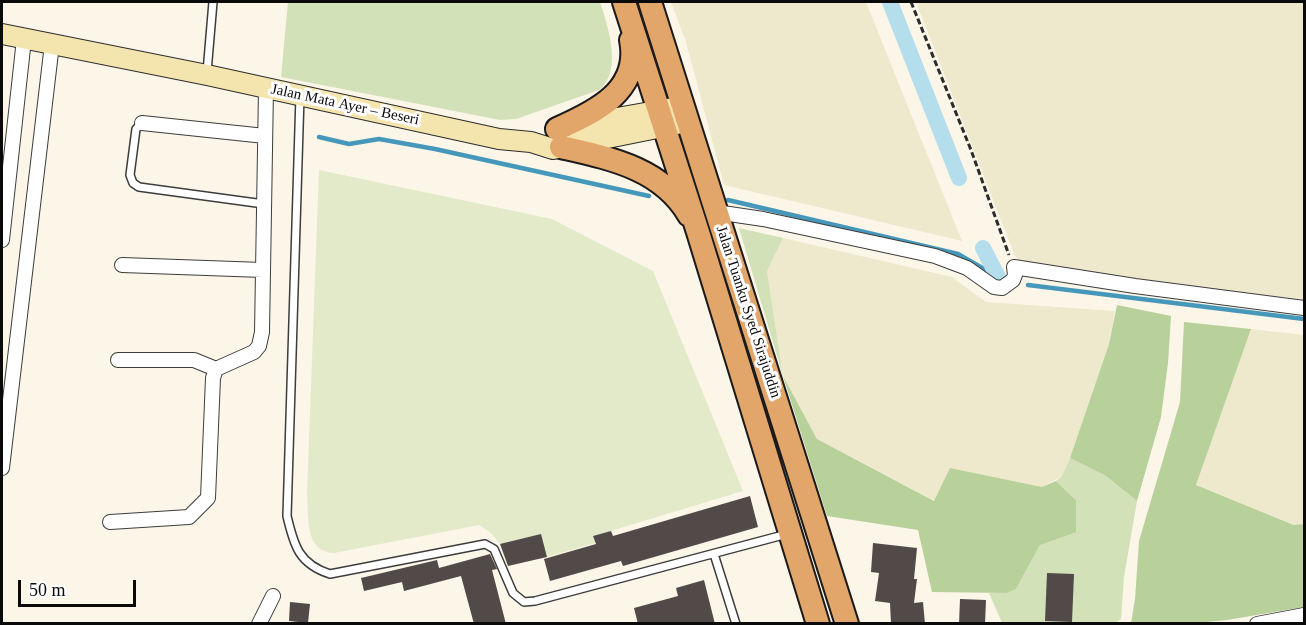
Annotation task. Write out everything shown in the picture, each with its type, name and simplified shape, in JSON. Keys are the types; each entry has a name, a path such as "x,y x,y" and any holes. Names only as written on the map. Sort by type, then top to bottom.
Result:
{"highway":[{"name":"Jalan Tuanku Syed Sirajuddin","path":"624,2 699,232 818,624"},
{"path":"559,138 611,100 625,81 632,62 632,48 624,2"},
{"name":"Jalan Tuanku Syed Sirajuddin","path":"650,2 847,624"},
{"path":"559,138 635,167 653,178 685,208 699,232"}],"main road":[{"name":"Jalan Mata Ayer – Beseri","path":"2,34 207,75 499,139 531,142 553,148 559,138 686,113"}],"street":[{"path":"2,240 24,39"},
{"path":"2,468 52,44"},
{"path":"118,360 194,360 216,369 254,352 259,346 262,332 266,88"},
{"path":"142,123 266,136"},
{"path":"716,212 763,219 935,256 966,268 994,287 1002,288 1013,280 1014,267 1135,286 1305,308"},
{"path":"122,265 263,270"},
{"path":"110,522 189,517 208,498 213,378 216,369"},
{"path":"260,624 273,596"},
{"path":"1257,624 1305,615"}],"lane":[{"path":"207,75 213,2"},
{"path":"300,96 287,516 300,555 313,568 330,574 485,544 494,549 513,593 525,602 585,589 790,533"},
{"path":"142,123 136,129 130,175 133,183 139,187 264,204"},
{"path":"714,554 736,624"}],"path":[{"path":"911,2 971,150 1014,267"}],"shaded area":[{"path":"671,2 866,2 962,241 724,185 686,42"},
{"path":"916,2 1304,2 1304,302 1021,262 1015,256"},
{"path":"783,238 952,277 986,302 1115,311 1109,344 1062,476 1042,487 950,468 935,501 817,439 783,376 767,271"},
{"path":"1251,329 1304,335 1304,524 1295,525 1196,485"}],"green space":[{"path":"288,2 600,2 612,48 610,72 606,82 599,90 516,119 500,120 281,77"},
{"path":"319,170 552,219 653,271 743,491 594,536 595,543 547,557 500,544 491,533 479,525 334,553 317,547 310,532 307,494"},
{"path":"739,228 783,238 767,271 783,376"},
{"path":"1117,305 1171,316 1161,417 1137,501 1106,476 1070,458 1109,344"},
{"path":"1184,322 1251,329 1196,485 1294,525 1304,524 1304,607 1227,620 1185,624 1131,623 1139,541 1180,402"},
{"path":"783,376 817,439 934,501 950,468 1042,487 1056,481 1076,500 1076,532 1040,545 1016,589 1007,593 932,592 918,530 827,516"},
{"path":"1070,458 1106,476 1137,501 1124,577 1121,619 1115,623 1002,623 989,593 1007,593 1016,589 1040,545 1076,500 1056,481 1062,476"}],"building":[{"path":"750,496 758,527 623,566 621,561 550,581 544,559 596,544 593,536 611,531 613,536"},
{"path":"541,534 547,557 508,566 500,544"},
{"path":"873,543 917,548 914,603 923,602 925,624 891,624 890,603 875,601 879,573 871,572"},
{"path":"490,554 497,569 492,570 506,624 474,624 461,576 404,591 402,582 364,591 361,578 437,560 439,568"},
{"path":"1047,573 1074,574 1072,622 1045,621"},
{"path":"704,580 715,624 638,624 634,608 678,596 676,588"},
{"path":"960,599 986,600 985,624 959,624"},
{"path":"290,602 310,604 308,623 289,621"}],"waterway":[{"path":"890,2 959,178"},
{"path":"319,137 349,144 379,139 435,149 649,196"},
{"path":"728,200 958,254 998,277"},
{"path":"983,248 998,277"},
{"path":"1028,285 1304,319"}]}
